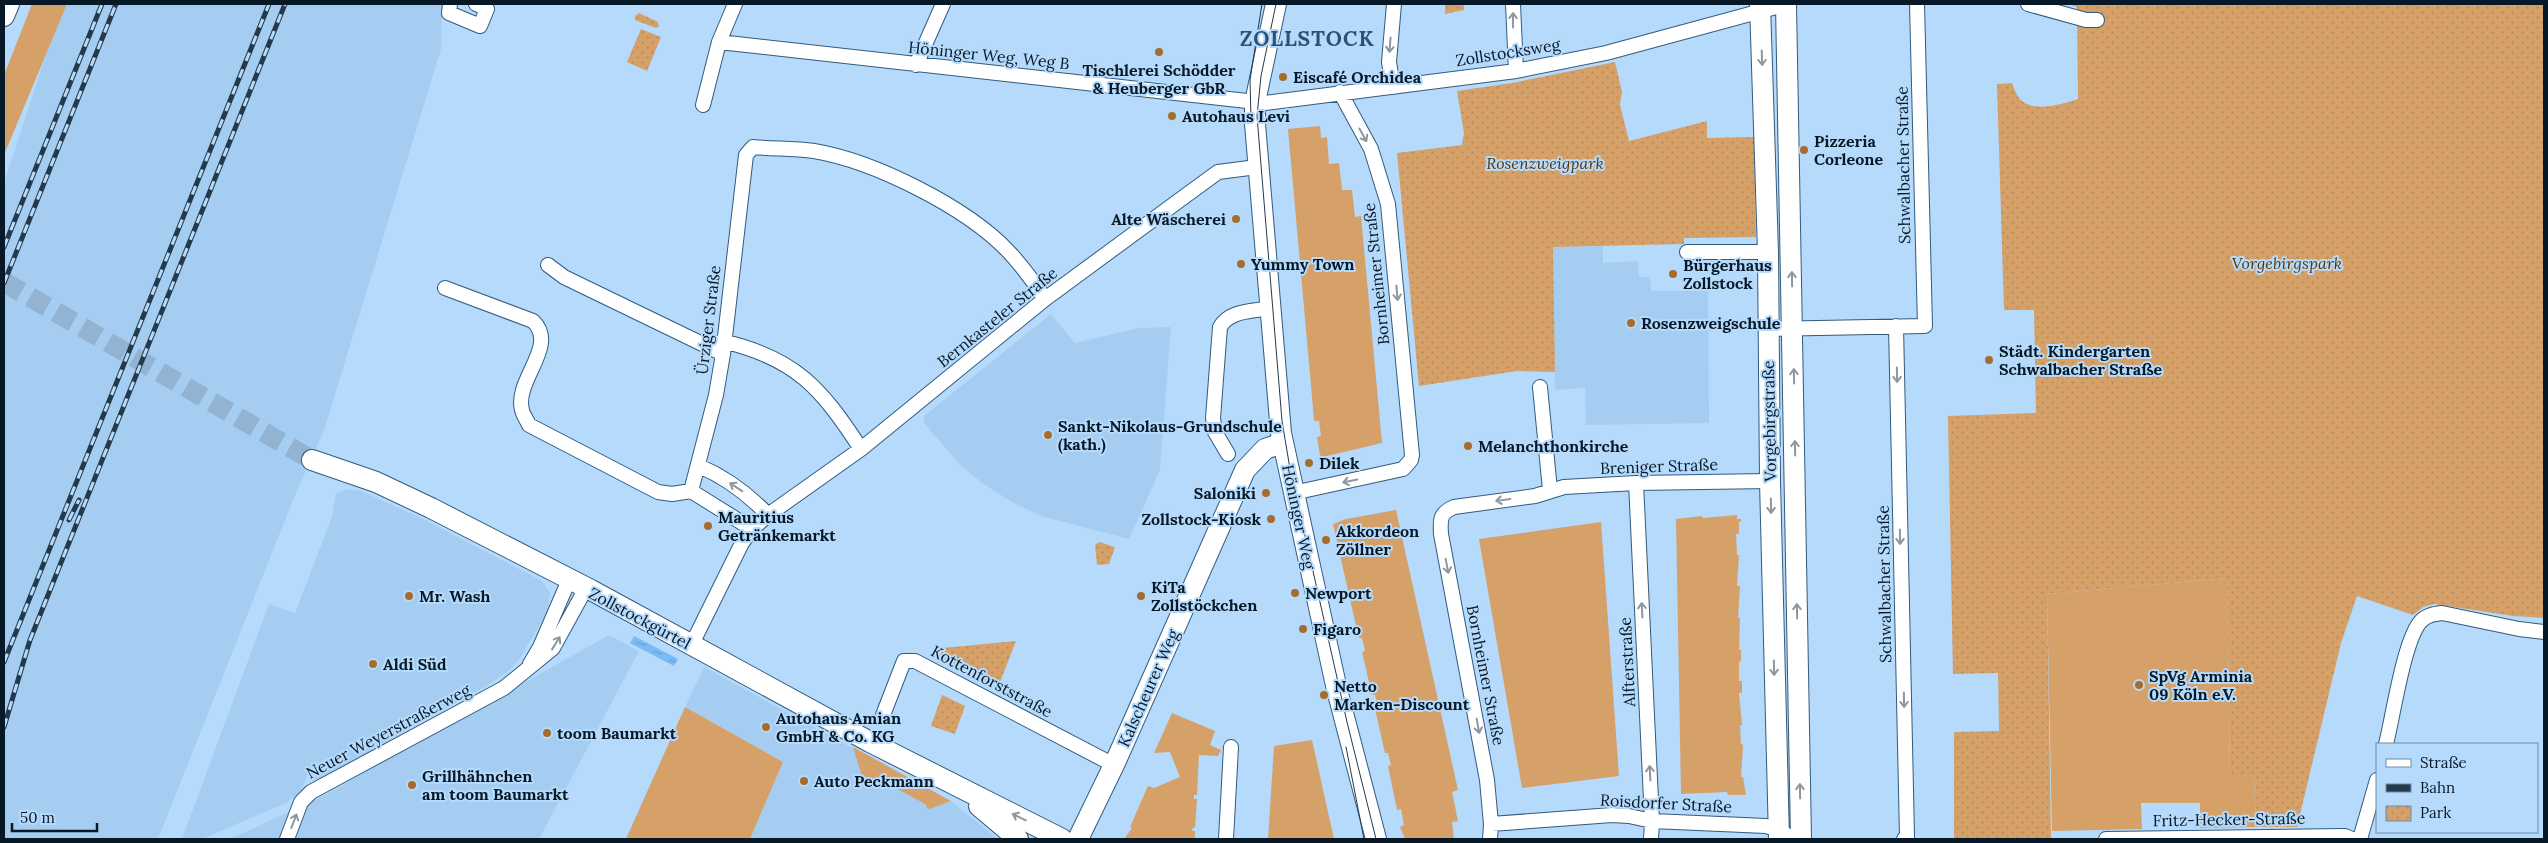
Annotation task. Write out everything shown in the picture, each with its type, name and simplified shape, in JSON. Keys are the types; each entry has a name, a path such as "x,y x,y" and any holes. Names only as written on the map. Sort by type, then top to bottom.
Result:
{"main road":[{"path":"4,16 9,4"},
{"name":"Höninger Weg","path":"1262,4 1249,76 1255,102 1269,308 1282,443 1346,724 1376,839"},
{"name":"Höninger Weg","path":"1255,102 1276,4"},
{"name":"Vorgebirgstraße","path":"1786,4 1785,39 1789,116 1801,839"},
{"name":"Vorgebirgstraße","path":"1760,7 1768,252 1770,482 1784,836"},
{"name":"Kalscheurer Weg","path":"1078,839 1114,765 1245,470 1265,449 1282,443"},
{"name":"Zollstockgürtel","path":"312,460 376,482 431,508 962,789 1062,839"},
{"name":"Höninger Weg","path":"1346,724 1347,755 1364,839"},
{"name":"Zollstockgürtel","path":"962,789 1018,839"}],"street":[{"path":"450,4 449,13 480,26 487,9 476,4"},
{"path":"703,105 719,42 735,4"},
{"path":"916,65 942,4"},
{"path":"1393,87 1389,62 1394,4"},
{"path":"1513,4 1516,71"},
{"name":"Zollstocksweg","path":"1255,102 1516,71 1606,53 1694,30 1760,7 1786,4"},
{"name":"Schwalbacher Straße","path":"1904,839 1907,838 1896,326 1925,326 1917,4"},
{"path":"2028,4 2086,20 2097,20"},
{"name":"Höninger Weg, Weg B","path":"719,42 1255,102"},
{"name":"Bornheimer Straße","path":"1293,493 1402,469 1411,460 1412,442 1388,204 1371,149 1340,92"},
{"name":"Ürziger Straße","path":"691,491 716,395 746,155 753,147 814,152 854,162 928,194 972,222 1007,250 1030,276 1045,299"},
{"name":"Bernkasteler Straße","path":"692,646 742,543 752,529 768,515 861,449 1045,299 1218,172 1258,166"},
{"path":"1687,252 1768,252"},
{"path":"548,264 564,278 722,348 768,355 799,375 819,391 833,406 861,449"},
{"path":"446,288 533,321 540,328 543,338 522,396 521,409 529,425 658,492 672,494 691,491 752,529"},
{"path":"1228,454 1215,432 1213,420 1220,328 1224,319 1234,314 1269,308"},
{"path":"1768,329 1896,326"},
{"path":"1540,387 1550,490"},
{"path":"699,466 714,473 750,496 768,515"},
{"name":"Breniger Straße","path":"1440,518 1444,511 1454,507 1536,496 1550,490 1636,483 1770,482"},
{"name":"Alfterstraße","path":"1636,483 1652,821 1650,839"},
{"name":"Bornheimer Straße","path":"1440,518 1440,534 1487,780 1491,824 1490,839"},
{"name":"Neuer Weyerstraßerweg","path":"287,839 301,802 311,792 504,688 526,671 577,584"},
{"path":"2386,743 2404,665 2416,628 2422,620 2430,615 2442,613 2519,629 2544,632"},
{"name":"Kottenforststraße","path":"883,715 904,661 915,661 1114,765"},
{"path":"1226,839 1231,747"},
{"path":"2360,839 2376,783"},
{"name":"Roisdorfer Straße","path":"1491,824 1629,816 1652,821 1766,826 1784,836"},
{"name":"Fritz-Hecker-Straße","path":"2106,839 2262,836 2345,836 2352,839"}],"shaded area":[{"path":"67,4 442,4 441,49 324,430 293,500 158,839 4,839 4,183 48,48"},
{"name":"Rosenzweigschule","path":"1603,246 1603,263 1638,261 1639,277 1650,277 1651,291 1708,291 1709,423 1586,425 1585,388 1555,390 1553,247"},
{"name":"Sankt-Nikolaus-Grundschule (kath.)","path":"1051,314 1075,343 1139,328 1171,327 1160,470 1129,539 1041,516 1012,502 985,485 960,465 924,423 924,416"},
{"path":"346,489 361,491 421,518 542,581 550,593 547,612 520,658 511,669 488,685 315,782 310,769 301,790 286,803 202,839 182,839 269,604 295,613 332,517 336,494"},
{"path":"609,635 639,651 539,839 230,839 325,795"},
{"path":"704,667 953,803 998,839 750,839 783,762 685,707"}],"green space":[{"path":"32,4 67,4 4,155 4,75"},
{"path":"1445,4 1464,4 1464,10 1445,14"},
{"name":"Vorgebirgspark","path":"2069,4 2544,4 2544,618 2513,616 2434,604 2423,607 2413,615 2357,596 2341,643 2297,827 2256,827 2254,775 2230,775 2227,578 2047,594 2051,839 1954,839 1954,732 1999,731 1998,673 1953,674 1948,416 2036,413 2034,310 2004,310 1997,84 2012,83 2019,98 2031,106 2047,106 2078,99 2077,7"},
{"path":"639,13 658,22 659,26 656,28 635,20 635,16"},
{"path":"641,29 661,37 647,71 627,62"},
{"name":"Rosenzweigpark","path":"1615,62 1622,92 1620,105 1629,141 1707,121 1707,138 1754,137 1756,237 1684,238 1684,244 1553,247 1555,372 1517,371 1419,386 1397,153 1462,145 1464,133 1457,91 1512,83"},
{"path":"1320,126 1321,138 1327,137 1329,164 1339,163 1342,190 1352,190 1355,217 1361,216 1382,443 1323,457 1320,455 1317,437 1321,436 1319,421 1314,421 1288,129"},
{"path":"1396,510 1458,790 1452,792 1458,821 1452,822 1454,839 1405,839 1400,827 1404,825 1401,809 1397,810 1388,766 1391,765 1388,753 1385,753 1375,709 1378,708 1375,695 1372,695 1362,652 1365,651 1362,638 1359,638 1333,524 1346,519"},
{"path":"1737,515 1737,519 1741,519 1741,522 1739,522 1739,534 1736,534 1737,555 1739,555 1737,586 1740,586 1738,618 1740,618 1739,650 1741,650 1741,661 1739,662 1739,681 1742,681 1742,693 1739,693 1742,725 1740,725 1741,744 1743,745 1741,777 1743,777 1746,795 1728,795 1727,792 1681,794 1676,519"},
{"path":"1601,522 1619,776 1522,788 1479,539"},
{"path":"1099,542 1115,547 1109,564 1097,565 1095,545"},
{"name":"SpVg Arminia 09 Köln e.V.","path":"2227,578 2230,775 2254,775 2256,827 2200,828 2200,803 2141,803 2142,829 2052,831 2047,594"},
{"path":"1016,641 1000,682 993,683 993,687 989,687 939,658 943,648"},
{"path":"942,695 965,706 955,734 931,726"},
{"path":"685,707 783,762 750,839 626,839"},
{"path":"1172,713 1215,731 1210,745 1221,750 1218,756 1199,755 1197,795 1194,795 1194,799 1197,799 1195,828 1193,827 1192,831 1195,831 1195,839 1124,839 1132,828 1130,827 1148,786 1154,788 1180,777 1170,752 1154,753"},
{"path":"1312,740 1334,839 1268,839 1274,746"},
{"path":"853,747 951,801 929,809 926,807 927,805 877,778 872,787 864,783"}],"water":[{"path":"634,636 678,659 674,666 630,643"}],"tunnel":[{"path":"4,282 312,460"}],"tram line":[{"path":"1251,118 1250,80 1262,4"},
{"path":"1276,4 1261,76 1257,116 1282,421 1290,469 1347,722 1376,839"},
{"path":"1346,747 1364,839"}],"railway":[{"path":"4,247 102,4"},
{"path":"4,283 116,4"},
{"path":"4,662 269,4"},
{"path":"4,727 30,640 285,4"},
{"path":"69,520 79,500"}],"place":[{"name":"Tischlerei Schödder & Heuberger GbR","path":"1159,52"},
{"name":"Eiscafé Orchidea","path":"1283,77"},
{"name":"Autohaus Levi","path":"1172,116"},
{"name":"Pizzeria Corleone","path":"1804,150"},
{"name":"Alte Wäscherei","path":"1236,219"},
{"name":"Yummy Town","path":"1241,264"},
{"name":"Bürgerhaus Zollstock","path":"1673,274"},
{"name":"Rosenzweigschule","path":"1631,323"},
{"name":"Städt. Kindergarten Schwalbacher Straße","path":"1989,360"},
{"name":"Sankt-Nikolaus-Grundschule (kath.)","path":"1048,435"},
{"name":"Melanchthonkirche","path":"1468,446"},
{"name":"Dilek","path":"1309,463"},
{"name":"Saloniki","path":"1266,493"},
{"name":"Zollstock-Kiosk","path":"1271,519"},
{"name":"Mauritius Getränkemarkt","path":"708,526"},
{"name":"Akkordeon Zöllner","path":"1326,540"},
{"name":"Newport","path":"1295,593"},
{"name":"Mr. Wash","path":"409,596"},
{"name":"KiTa Zollstöckchen","path":"1141,596"},
{"name":"Figaro","path":"1303,629"},
{"name":"Aldi Süd","path":"373,664"},
{"name":"SpVg Arminia 09 Köln e.V.","path":"2139,685"},
{"name":"Netto Marken-Discount","path":"1324,695"},
{"name":"Autohaus Amian GmbH & Co. KG","path":"766,727"},
{"name":"toom Baumarkt","path":"547,733"},
{"name":"Auto Peckmann","path":"804,781"},
{"name":"Grillhähnchen am toom Baumarkt","path":"412,785"}],"district":[{"name":"ZOLLSTOCK","path":"1307,38"}]}
